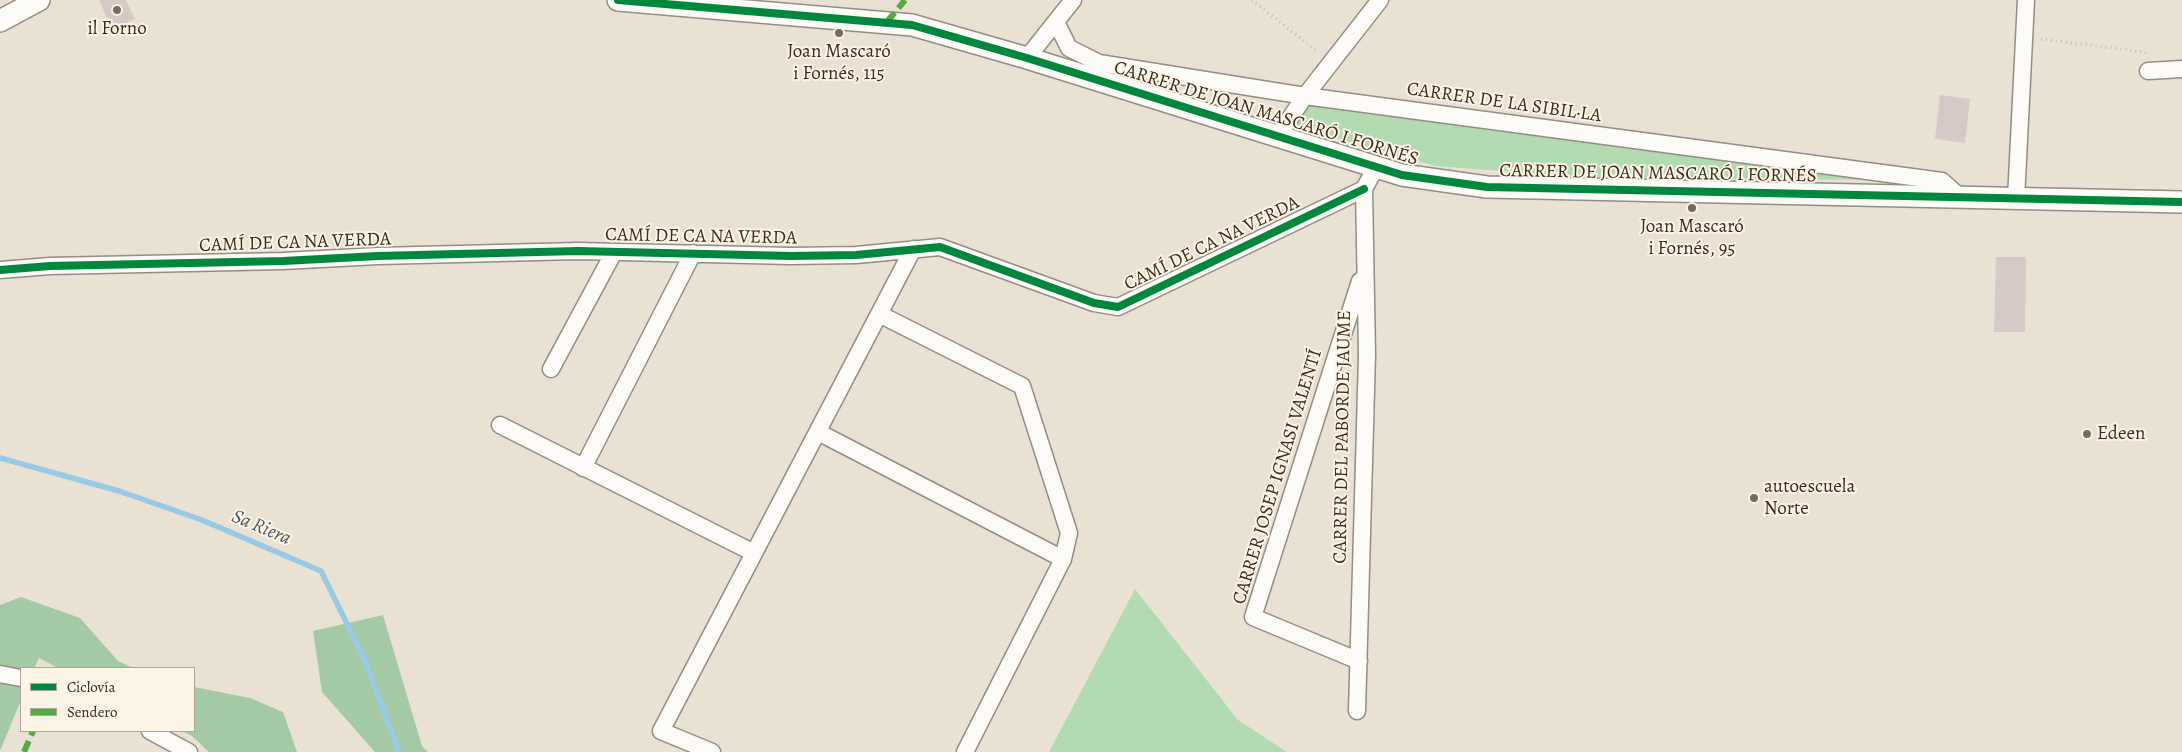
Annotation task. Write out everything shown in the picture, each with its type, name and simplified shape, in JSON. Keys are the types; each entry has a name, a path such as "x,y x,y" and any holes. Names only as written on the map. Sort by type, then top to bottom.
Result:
{"street":[{"path":"0,21 39,0"},
{"name":"CARRER DE JOAN MASCARÓ I FORNÉS","path":"618,0 912,24 1402,175 1487,187 2182,202"},
{"path":"1027,58 1073,0"},
{"path":"1278,136 1305,96 1380,0"},
{"path":"2016,198 2026,0"},
{"name":"CARRER DE LA SIBIL·LA","path":"1056,22 1069,48 1099,63 1305,96 1942,181 1960,197"},
{"path":"2148,71 2182,69"},
{"name":"CARRER DEL PABORDE JAUME","path":"1357,711 1367,355 1364,189 1376,167"},
{"name":"CAMÍ DE CA NA VERDA","path":"0,270 50,266 284,261 378,256 614,252 801,256 856,255 940,248 1094,303 1118,307 1364,189"},
{"path":"712,752 661,731 913,249"},
{"path":"551,369 614,252"},
{"path":"583,468 693,253"},
{"name":"CARRER JOSEP IGNASI VALENTÍ","path":"1359,661 1253,617 1364,270"},
{"path":"879,314 1022,386 1069,532 1063,558 964,752"},
{"path":"500,424 583,468 754,553"},
{"path":"818,432 1063,558"},
{"path":"0,674 20,678"},
{"path":"152,732 189,752"}],"path":[{"path":"1252,0 1331,63"},
{"path":"2024,36 2145,52 2148,71"}],"green space":[{"path":"1309,101 1887,180 1595,178 1435,166 1291,125"},
{"path":"1135,589 1238,720 1287,752 1049,752"},
{"path":"21,597 80,618 118,661 131,667 56,667 39,658 34,667 20,667 20,702 0,751 0,605"},
{"path":"383,615 422,746 428,752 375,752 322,692 313,631"},
{"path":"195,687 250,698 283,712 297,752 209,752 192,736 184,732 195,732"}],"building":[{"name":"il Forno","path":"99,0 126,0 135,19 112,29"},
{"path":"1940,95 1970,99 1965,143 1935,139"},
{"path":"1996,257 2026,257 2025,332 1994,332"}],"waterway":[{"name":"Sa Riera","path":"0,458 119,491 202,520 321,571 363,656 399,752"}],"marked path":[{"path":"887,22 905,0"},
{"path":"24,752 33,732"}],"cycle path":[{"path":"618,0 912,25 1027,58 1402,175 1487,187 2182,202"},
{"path":"0,270 50,266 283,261 378,256 578,251 791,256 856,255 940,247 1094,303 1118,307 1364,189"}],"place":[{"name":"il Forno","path":"117,10"},
{"name":"Joan Mascaró i Fornés, 115","path":"839,33"},
{"name":"Joan Mascaró i Fornés, 95","path":"1692,208"},
{"name":"Edeen","path":"2087,434"},
{"name":"autoescuela Norte","path":"1754,498"}]}
